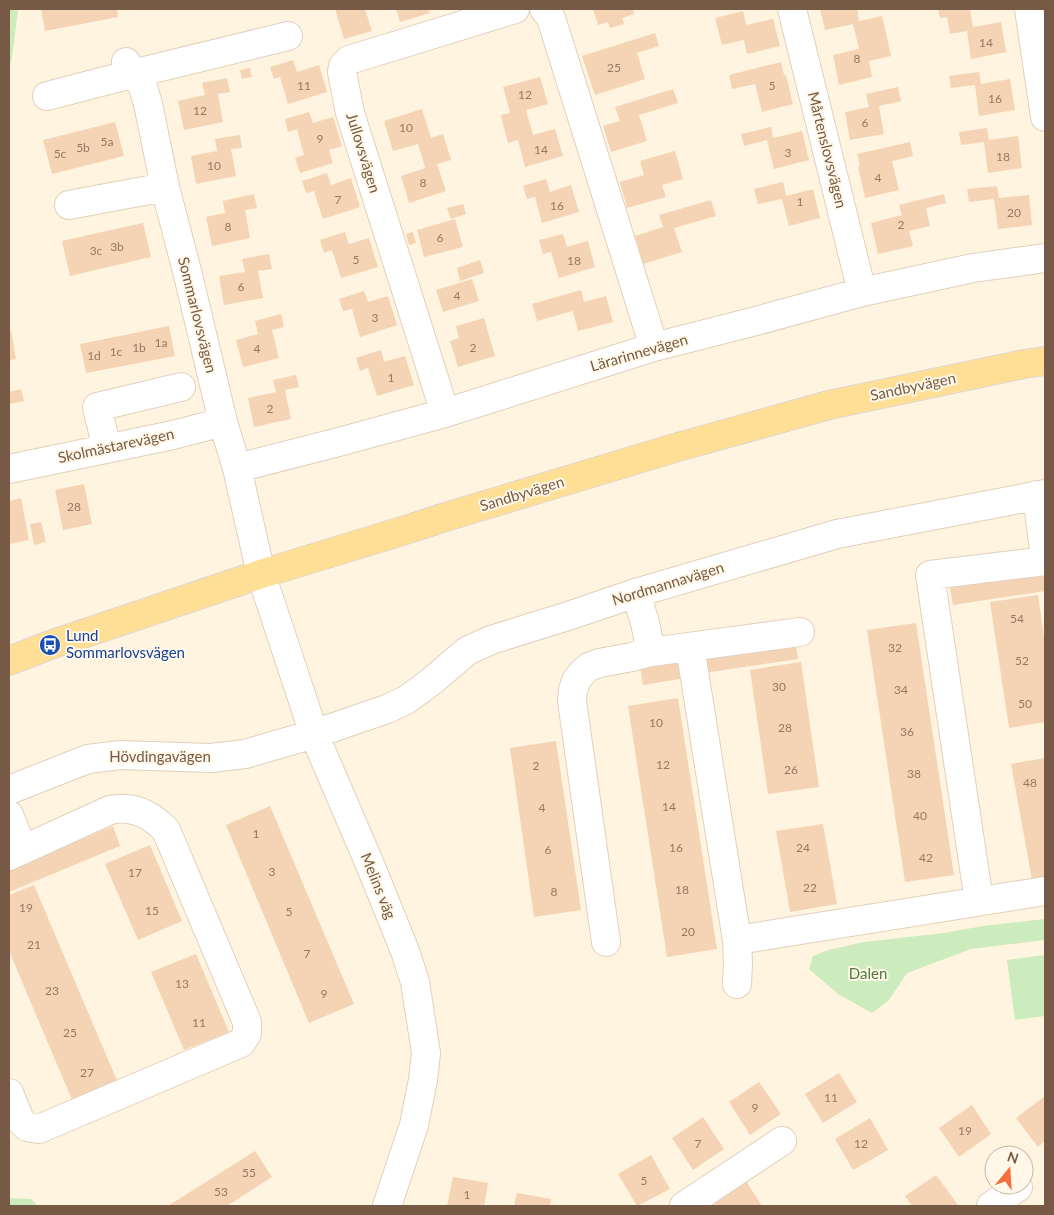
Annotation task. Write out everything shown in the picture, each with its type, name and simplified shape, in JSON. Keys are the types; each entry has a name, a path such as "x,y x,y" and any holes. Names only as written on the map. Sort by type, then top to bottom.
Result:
{"main road":[{"name":"Sandbyvägen","path":"9,660 261,574 668,450 829,404 1045,361"}],"street":[{"name":"Jullovsvägen","path":"445,413 350,113 342,78 343,66 349,60 361,56 514,9"},
{"path":"544,9 550,18 654,347"},
{"name":"Mårtenslovsvägen","path":"792,9 862,292"},
{"path":"1029,9 1045,117"},
{"path":"47,96 129,68 288,36"},
{"name":"Sommarlovsvägen","path":"129,68 142,84 148,104 165,187 223,422 237,468 261,574"},
{"path":"69,205 165,187"},
{"name":"Lärarinnevägen","path":"237,468 445,413 654,347 862,292 973,268 1045,258"},
{"path":"107,449 97,407 181,387"},
{"name":"Skolmästarevägen","path":"9,469 223,422"},
{"path":"979,902 930,576 1045,559 1041,494"},
{"name":"Nordmannavägen","path":"314,734 387,709 406,700 467,651 491,640 636,593 837,534 1041,494"},
{"name":"Melins väg","path":"261,574 314,734 371,866 405,951 415,982 426,1053 414,1125 387,1206"},
{"path":"636,593 651,652"},
{"path":"606,942 572,701 576,681 589,667 599,663 651,652 800,632"},
{"path":"690,647 737,940 737,984"},
{"name":"Hövdingavägen","path":"9,790 88,759 120,755 211,758 245,754 314,734"},
{"path":"9,815 16,853 110,810 127,809 157,821 166,830 247,1022 247,1034 241,1043 39,1129 27,1127 20,1120 9,1094"},
{"path":"737,940 1045,891"},
{"path":"684,1206 782,1141"},
{"path":"991,1206 1007,1195"}],"green space":[{"path":"9,9 18,9 9,68"},
{"name":"Dalen","path":"1045,919 1045,940 971,949 907,973 889,1000 872,1013 838,994 809,969 813,956 828,950 864,942"},
{"path":"1045,955 1045,1016 1015,1020 1007,960"},
{"path":"9,1198 31,1199 38,1206 9,1206"}],"building":[{"path":"41,9 117,9 118,17 45,31"},
{"path":"335,9 365,9 372,31 344,39"},
{"path":"396,9 428,9 430,13 400,22"},
{"path":"593,9 633,9 634,14 622,18 624,24 610,28 608,22 598,25"},
{"path":"820,9 857,9 859,21 882,16 891,56 869,61 872,77 839,85 833,55 859,49 853,24 825,30"},
{"path":"938,9 970,9 973,27 1001,22 1006,52 971,59 967,31 950,34 947,17 940,18"},
{"path":"743,11 746,25 773,19 780,46 747,54 744,40 722,45 715,18"},
{"path":"655,33 659,46 637,53 645,79 595,95 582,56"},
{"path":"293,60 297,72 319,65 327,92 288,104 280,77 274,79 270,67"},
{"path":"781,62 793,104 762,112 755,84 732,89 729,75"},
{"path":"250,68 252,77 242,79 240,70"},
{"path":"979,72 981,84 1010,79 1015,110 979,116 975,85 951,88 949,76"},
{"path":"540,77 548,104 526,110 533,135 555,129 563,156 525,167 518,140 508,143 501,115 510,113 503,87"},
{"path":"227,78 230,92 218,94 223,122 184,130 178,101 205,95 202,83"},
{"path":"898,87 901,101 879,106 884,134 850,140 845,112 869,107 866,94"},
{"path":"673,89 678,103 639,115 647,141 611,152 603,126 620,121 615,107"},
{"path":"422,109 431,138 443,134 451,160 437,164 446,191 409,203 401,176 425,168 422,157 418,144 393,151 384,121"},
{"path":"309,112 313,123 333,117 342,146 329,150 333,163 300,173 295,158 304,155 297,129 288,132 285,119"},
{"path":"115,122 124,156 52,174 43,140"},
{"path":"771,127 773,138 802,131 809,160 774,169 767,140 744,146 741,134"},
{"path":"987,128 989,140 1018,136 1022,168 988,173 984,142 961,145 959,132"},
{"path":"240,135 242,148 231,149 236,176 196,184 191,156 217,151 215,139"},
{"path":"910,142 913,156 892,161 899,190 865,198 857,154"},
{"path":"675,151 683,179 662,185 666,197 627,208 620,182 644,175 640,161"},
{"path":"327,173 331,185 351,178 360,207 323,219 314,191 306,193 302,181"},
{"path":"546,179 550,192 571,185 579,212 542,223 535,197 527,199 523,186"},
{"path":"783,182 786,196 813,189 820,218 789,226 782,199 758,204 754,189"},
{"path":"997,186 999,198 1029,195 1032,225 998,229 994,199 969,202 967,189"},
{"path":"254,194 257,208 245,210 250,238 212,246 206,217 225,213 223,201"},
{"path":"944,194 946,203 926,208 930,226 909,231 913,246 878,254 871,223 902,215 899,205"},
{"path":"711,200 716,216 674,228 682,252 643,264 635,236 663,227 659,215"},
{"path":"463,204 466,214 451,219 447,208"},
{"path":"455,219 463,247 424,257 417,230"},
{"path":"143,223 151,257 70,276 62,241"},
{"path":"345,232 349,244 369,238 378,267 341,278 332,250 324,253 320,240"},
{"path":"413,232 416,243 409,245 406,234"},
{"path":"563,234 567,247 588,241 595,267 559,278 551,252 543,254 539,240"},
{"path":"269,254 272,269 258,271 263,298 224,305 219,276 245,272 242,259"},
{"path":"480,260 484,273 460,281 457,268"},
{"path":"472,279 479,301 443,312 436,290"},
{"path":"581,290 584,302 606,296 613,322 578,331 573,311 537,321 532,304"},
{"path":"364,291 368,302 388,296 397,325 360,337 352,309 343,311 339,299"},
{"path":"281,314 284,327 272,330 279,358 243,367 236,340 258,334 255,321"},
{"path":"484,318 495,356 458,367 450,341 459,338 456,326"},
{"path":"169,326 175,356 86,373 80,344"},
{"path":"11,330 16,359 9,361 9,331"},
{"path":"381,350 384,362 405,356 414,385 377,396 368,368 360,371 356,358"},
{"path":"296,375 299,387 285,390 291,419 254,427 248,398 276,392 273,380"},
{"path":"21,389 24,401 9,404 9,392"},
{"path":"84,484 92,524 63,530 55,490"},
{"path":"21,498 29,540 9,544 9,501"},
{"path":"41,522 46,542 34,545 30,524"},
{"path":"1045,573 1045,591 953,605 950,588"},
{"path":"1038,595 1045,644 1045,722 1009,728 990,602"},
{"path":"916,623 954,875 905,882 867,630"},
{"path":"796,643 798,659 704,673 701,657"},
{"path":"683,659 686,678 643,685 640,666"},
{"path":"801,662 819,787 768,794 750,670"},
{"path":"678,698 717,949 667,957 628,706"},
{"path":"556,741 581,910 534,917 510,748"},
{"path":"1045,758 1045,889 1034,891 1011,764"},
{"path":"270,806 354,1004 309,1023 226,825"},
{"path":"823,824 837,904 790,912 776,831"},
{"path":"113,826 120,846 9,892 9,870"},
{"path":"150,845 182,921 138,940 105,864"},
{"path":"34,885 118,1083 73,1102 9,951 9,895"},
{"path":"196,954 229,1032 184,1050 151,972"},
{"path":"839,1073 857,1102 823,1123 805,1094"},
{"path":"759,1082 781,1114 750,1135 729,1102"},
{"path":"1045,1096 1045,1141 1038,1147 1016,1118"},
{"path":"972,1105 991,1134 959,1157 939,1128"},
{"path":"703,1117 724,1149 693,1170 672,1138"},
{"path":"870,1118 888,1150 853,1170 835,1139"},
{"path":"255,1151 272,1177 227,1206 168,1206"},
{"path":"651,1155 670,1189 637,1206 618,1174"},
{"path":"936,1175 958,1205 912,1206 905,1196"},
{"path":"453,1177 488,1183 484,1206 447,1206"},
{"path":"746,1181 762,1206 716,1206 714,1202"},
{"path":"517,1193 551,1199 550,1206 514,1206"}],"place":[{"name":"Lund Sommarlovsvägen","path":"50,645"}]}
